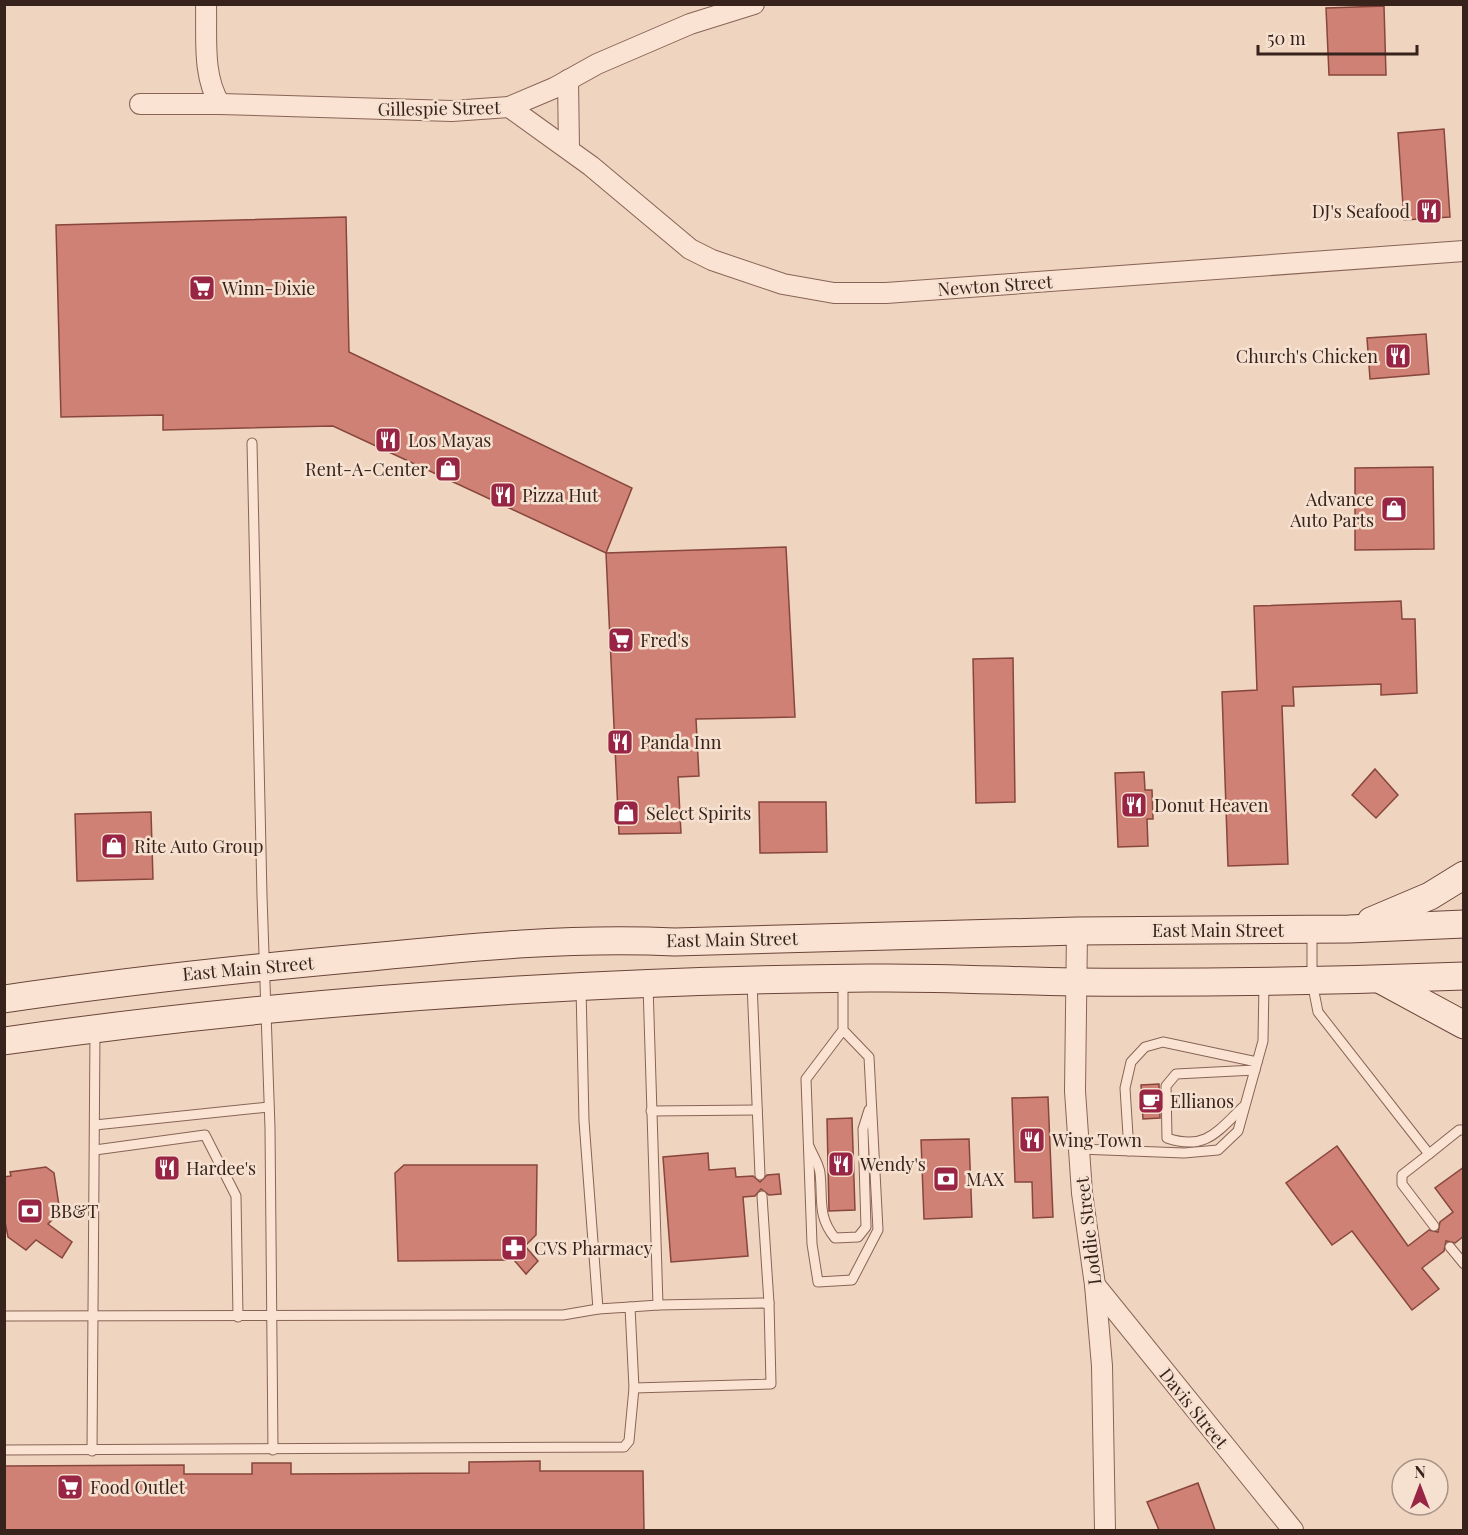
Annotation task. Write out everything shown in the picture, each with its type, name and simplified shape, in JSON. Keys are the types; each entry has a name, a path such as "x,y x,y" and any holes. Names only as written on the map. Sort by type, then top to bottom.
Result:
{"main road":[{"path":"1349,929 1414,903 1464,875"},
{"name":"East Main Street","path":"4,999 173,975 547,942 624,939 675,942 1077,931 1349,929 1464,924"},
{"path":"4,1041 95,1028 265,1010 580,986 843,978 1264,983 1464,976"},
{"path":"1380,979 1464,1025"}],"street":[{"path":"206,4 208,75 213,93 220,104"},
{"name":"Gillespie Street","path":"140,104 452,111 509,107 597,64 690,24 754,4"},
{"path":"568,80 569,149"},
{"name":"Newton Street","path":"509,107 569,149 690,249 759,278 834,293 897,292 1464,251"},
{"name":"Loddie Street","path":"1077,931 1075,1091 1082,1193 1095,1285 1102,1366 1105,1530"},
{"name":"Davis Street","path":"1095,1285 1293,1530"}],"lane":[{"path":"252,443 269,1107 273,1450"},
{"path":"1312,929 1312,982 1318,1012 1429,1154"},
{"path":"843,978 843,1030 806,1079 806,1141 812,1244 818,1282 852,1280 878,1230 869,1057 843,1030"},
{"path":"752,980 760,1175"},
{"path":"648,983 658,1305"},
{"path":"1079,1149 1184,1154 1218,1150 1238,1131 1263,1041 1264,983"},
{"path":"580,986 584,1121 597,1309"},
{"path":"92,1451 95,1028"},
{"path":"1129,1151 1125,1088 1131,1062 1145,1047 1163,1042 1256,1066"},
{"path":"1245,1106 1207,1141 1182,1143 1167,1138 1166,1086 1176,1074 1256,1066"},
{"path":"806,1141 820,1171 820,1200 826,1227 835,1238 858,1237 867,1227 863,1129 871,1102"},
{"path":"95,1125 269,1107"},
{"path":"651,1111 757,1110"},
{"path":"1434,1226 1402,1184 1402,1175 1459,1130 1464,1130"},
{"path":"95,1150 205,1135 236,1196 238,1317"},
{"path":"634,1388 771,1384 769,1303 762,1196"},
{"path":"1450,1247 1464,1264"},
{"path":"4,1316 563,1315 597,1309 658,1305 769,1303"},
{"path":"4,1450 624,1447 629,1441 634,1388 630,1307"}],"building":[{"path":"1384,6 1386,75 1329,75 1326,8"},
{"path":"1444,129 1450,217 1404,220 1398,133"},
{"name":"Winn-Dixie","path":"346,217 349,352 632,488 606,553 333,426 163,430 163,415 61,417 56,225"},
{"name":"Church's Chicken","path":"1426,334 1429,374 1370,379 1367,338"},
{"name":"Advance Auto Parts","path":"1433,467 1434,549 1355,550 1355,468"},
{"path":"786,547 795,717 696,719 699,776 678,777 681,833 619,834 606,553"},
{"path":"1401,601 1402,619 1415,619 1417,693 1381,695 1381,684 1293,687 1294,706 1282,706 1288,864 1228,866 1222,692 1257,690 1254,606"},
{"path":"1013,658 1015,802 976,803 973,659"},
{"path":"1375,769 1398,795 1376,818 1352,795"},
{"name":"Donut Heaven","path":"1144,772 1145,790 1152,790 1153,819 1147,819 1148,846 1118,847 1115,773"},
{"path":"759,802 826,802 827,852 760,853"},
{"name":"Rite Auto Group","path":"151,812 153,879 77,881 75,814"},
{"name":"Ellianos","path":"1159,1084 1160,1118 1143,1119 1141,1085"},
{"name":"Wing Town","path":"1048,1097 1053,1217 1033,1218 1032,1182 1015,1182 1012,1098"},
{"name":"Wendy's","path":"852,1118 855,1210 829,1211 827,1119"},
{"name":"MAX","path":"969,1139 972,1217 924,1219 921,1140"},
{"path":"1337,1146 1408,1246 1429,1230 1438,1232 1440,1222 1453,1212 1435,1188 1464,1167 1464,1236 1455,1243 1446,1241 1444,1251 1422,1268 1439,1289 1412,1310 1352,1231 1332,1245 1286,1183"},
{"path":"708,1153 709,1170 735,1168 736,1177 753,1176 760,1182 767,1175 779,1174 781,1194 769,1195 761,1189 755,1196 743,1197 748,1256 671,1262 663,1157"},
{"name":"CVS Pharmacy","path":"404,1165 537,1165 536,1235 525,1246 538,1261 526,1274 514,1260 398,1261 395,1173"},
{"name":"BB&T","path":"46,1167 54,1173 60,1212 48,1224 72,1242 62,1258 36,1240 26,1250 8,1237 4,1217 4,1177 11,1176 10,1172"},
{"path":"540,1461 540,1471 643,1471 644,1530 4,1530 4,1466 184,1465 184,1474 252,1474 252,1463 291,1463 291,1474 469,1473 469,1462"},
{"path":"1198,1483 1215,1530 1159,1530 1147,1502"}],"place":[{"name":"DJ's Seafood","path":"1429,211"},
{"name":"Winn-Dixie","path":"202,288"},
{"name":"Church's Chicken","path":"1398,356"},
{"name":"Los Mayas","path":"388,440"},
{"name":"Rent-A-Center","path":"448,469"},
{"name":"Pizza Hut","path":"503,495"},
{"name":"Advance Auto Parts","path":"1394,509"},
{"name":"Fred's","path":"621,640"},
{"name":"Panda Inn","path":"620,742"},
{"name":"Donut Heaven","path":"1134,805"},
{"name":"Select Spirits","path":"626,813"},
{"name":"Rite Auto Group","path":"114,846"},
{"name":"Ellianos","path":"1151,1101"},
{"name":"Wing Town","path":"1032,1140"},
{"name":"Wendy's","path":"841,1164"},
{"name":"Hardee's","path":"167,1168"},
{"name":"MAX","path":"946,1179"},
{"name":"BB&T","path":"30,1211"},
{"name":"CVS Pharmacy","path":"514,1248"},
{"name":"Food Outlet","path":"70,1487"}]}
